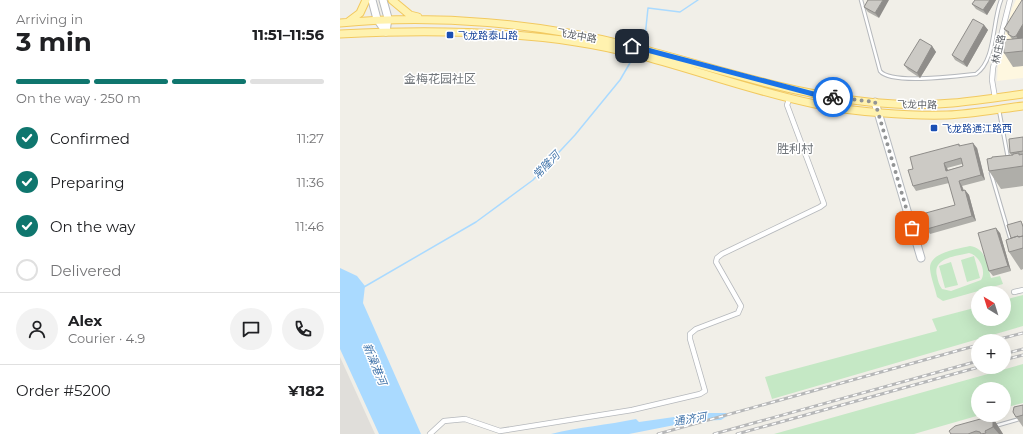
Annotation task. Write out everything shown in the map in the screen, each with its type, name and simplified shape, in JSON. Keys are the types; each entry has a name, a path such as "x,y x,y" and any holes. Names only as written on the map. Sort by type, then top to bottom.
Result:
{"main road":[{"path":"348,22 360,13 366,0"},
{"path":"392,0 410,15 430,20"},
{"name":"飞龙中路","path":"340,23 388,18 483,22 564,32 639,48 817,95 894,104 945,105 1023,94"},
{"name":"飞龙中路","path":"340,34 386,32 482,32 577,42 635,55 816,104 878,112 947,115 1023,106"}],"street":[{"path":"372,0 377,20 386,32"},
{"path":"383,0 388,18 386,32"},
{"name":"林庄路","path":"995,98 992,80 993,68 1010,0"},
{"path":"430,434 444,421 465,420 500,431 632,410 700,394 705,391 690,339 690,334 696,330 738,313 741,306 716,262 717,258 722,254 824,204 787,106 790,97"},
{"path":"875,102 921,258"},
{"path":"1014,292 1023,290"}],"lane":[{"path":"860,0 880,71 888,76 910,79 976,74 984,68 989,58 997,11 1001,0"},
{"path":"998,108 1010,165"},
{"path":"994,167 991,171 1011,243"},
{"path":"994,426 1023,418"}],"shaded area":[{"path":"1016,0 1023,0 1023,78 997,81 998,61 1011,11"},
{"path":"340,357 375,434 340,434"}],"green space":[{"path":"970,246 975,247 983,254 991,278 1000,276 1003,284 996,286 971,286 971,293 943,301 937,297 930,269 931,263 939,255","holes":["969,253 976,257 981,264 983,272 981,280 951,291 942,289 937,276 936,270 938,265 946,259"]},
{"path":"974,256 980,278 967,282 961,260"},
{"path":"951,262 958,285 945,288 939,266"},
{"path":"1023,295 1023,326 995,334 971,334 971,341 772,399 765,377 937,331 932,319 971,309 971,326 1011,326 1011,298"},
{"path":"1023,364 1023,403 1011,406 1011,382 971,382 971,418 914,434 774,434 987,374 1011,374 1011,367"}],"water":[{"name":"新澡港河","path":"340,268 357,276 365,286 363,303 421,434 379,434 340,349"},
{"name":"通济河","path":"702,413 726,413 727,416 721,420 695,421 629,434 551,434 636,419 639,422"}],"building":[{"path":"868,0 883,0 875,13 864,7"},
{"path":"975,0 990,0 983,10 972,4"},
{"path":"1022,0 1023,24 1016,36 1013,37 1004,29"},
{"path":"973,19 984,25 963,62 952,55"},
{"path":"1023,38 1023,51 1004,53 1003,40"},
{"path":"920,39 932,46 917,73 904,65"},
{"path":"1023,137 1023,151 1010,153 1009,139"},
{"path":"973,143 981,175 959,181 962,191 965,190 972,216 927,229 922,214 955,205 947,177 913,186 908,170 913,169 910,157 959,144 959,146","holes":["961,158 963,166 946,171 944,163"]},
{"path":"1019,153 1019,155 1023,154 1023,166 989,171 987,159"},
{"path":"1021,221 1023,236 1011,238 1007,225"},
{"path":"996,228 1008,266 989,271 978,233"},
{"path":"1023,236 1023,248 1009,252 1006,240"},
{"path":"1023,405 1023,415 1016,417 1013,412 1014,407"},
{"path":"971,422 993,422 993,427 985,431 986,433 981,434 980,432 976,431 968,434 951,434 949,431 955,426"}],"waterway":[{"name":"常隆河","path":"640,46 645,37 648,8 680,12 698,0"},
{"name":"常隆河","path":"364,287 476,222 533,180 575,135 620,80 634,56"}],"railway":[{"path":"1011,336 1023,333"},
{"path":"658,434 971,347"},
{"path":"1011,352 1023,349"},
{"path":"1011,358 1023,355"},
{"path":"714,434 971,363"},
{"path":"737,434 971,369"}],"way so far":[{"path":"833,97 875,102 912,228"}],"place":[{"name":"飞龙路泰山路","path":"450,35"},
{"name":"飞龙路通江路西","path":"934,128"}],"district":[{"name":"金梅花园社区","path":"440,79"},
{"name":"胜利村","path":"795,149"}],"route":[{"path":"632,46 817,95 833,97"}]}
